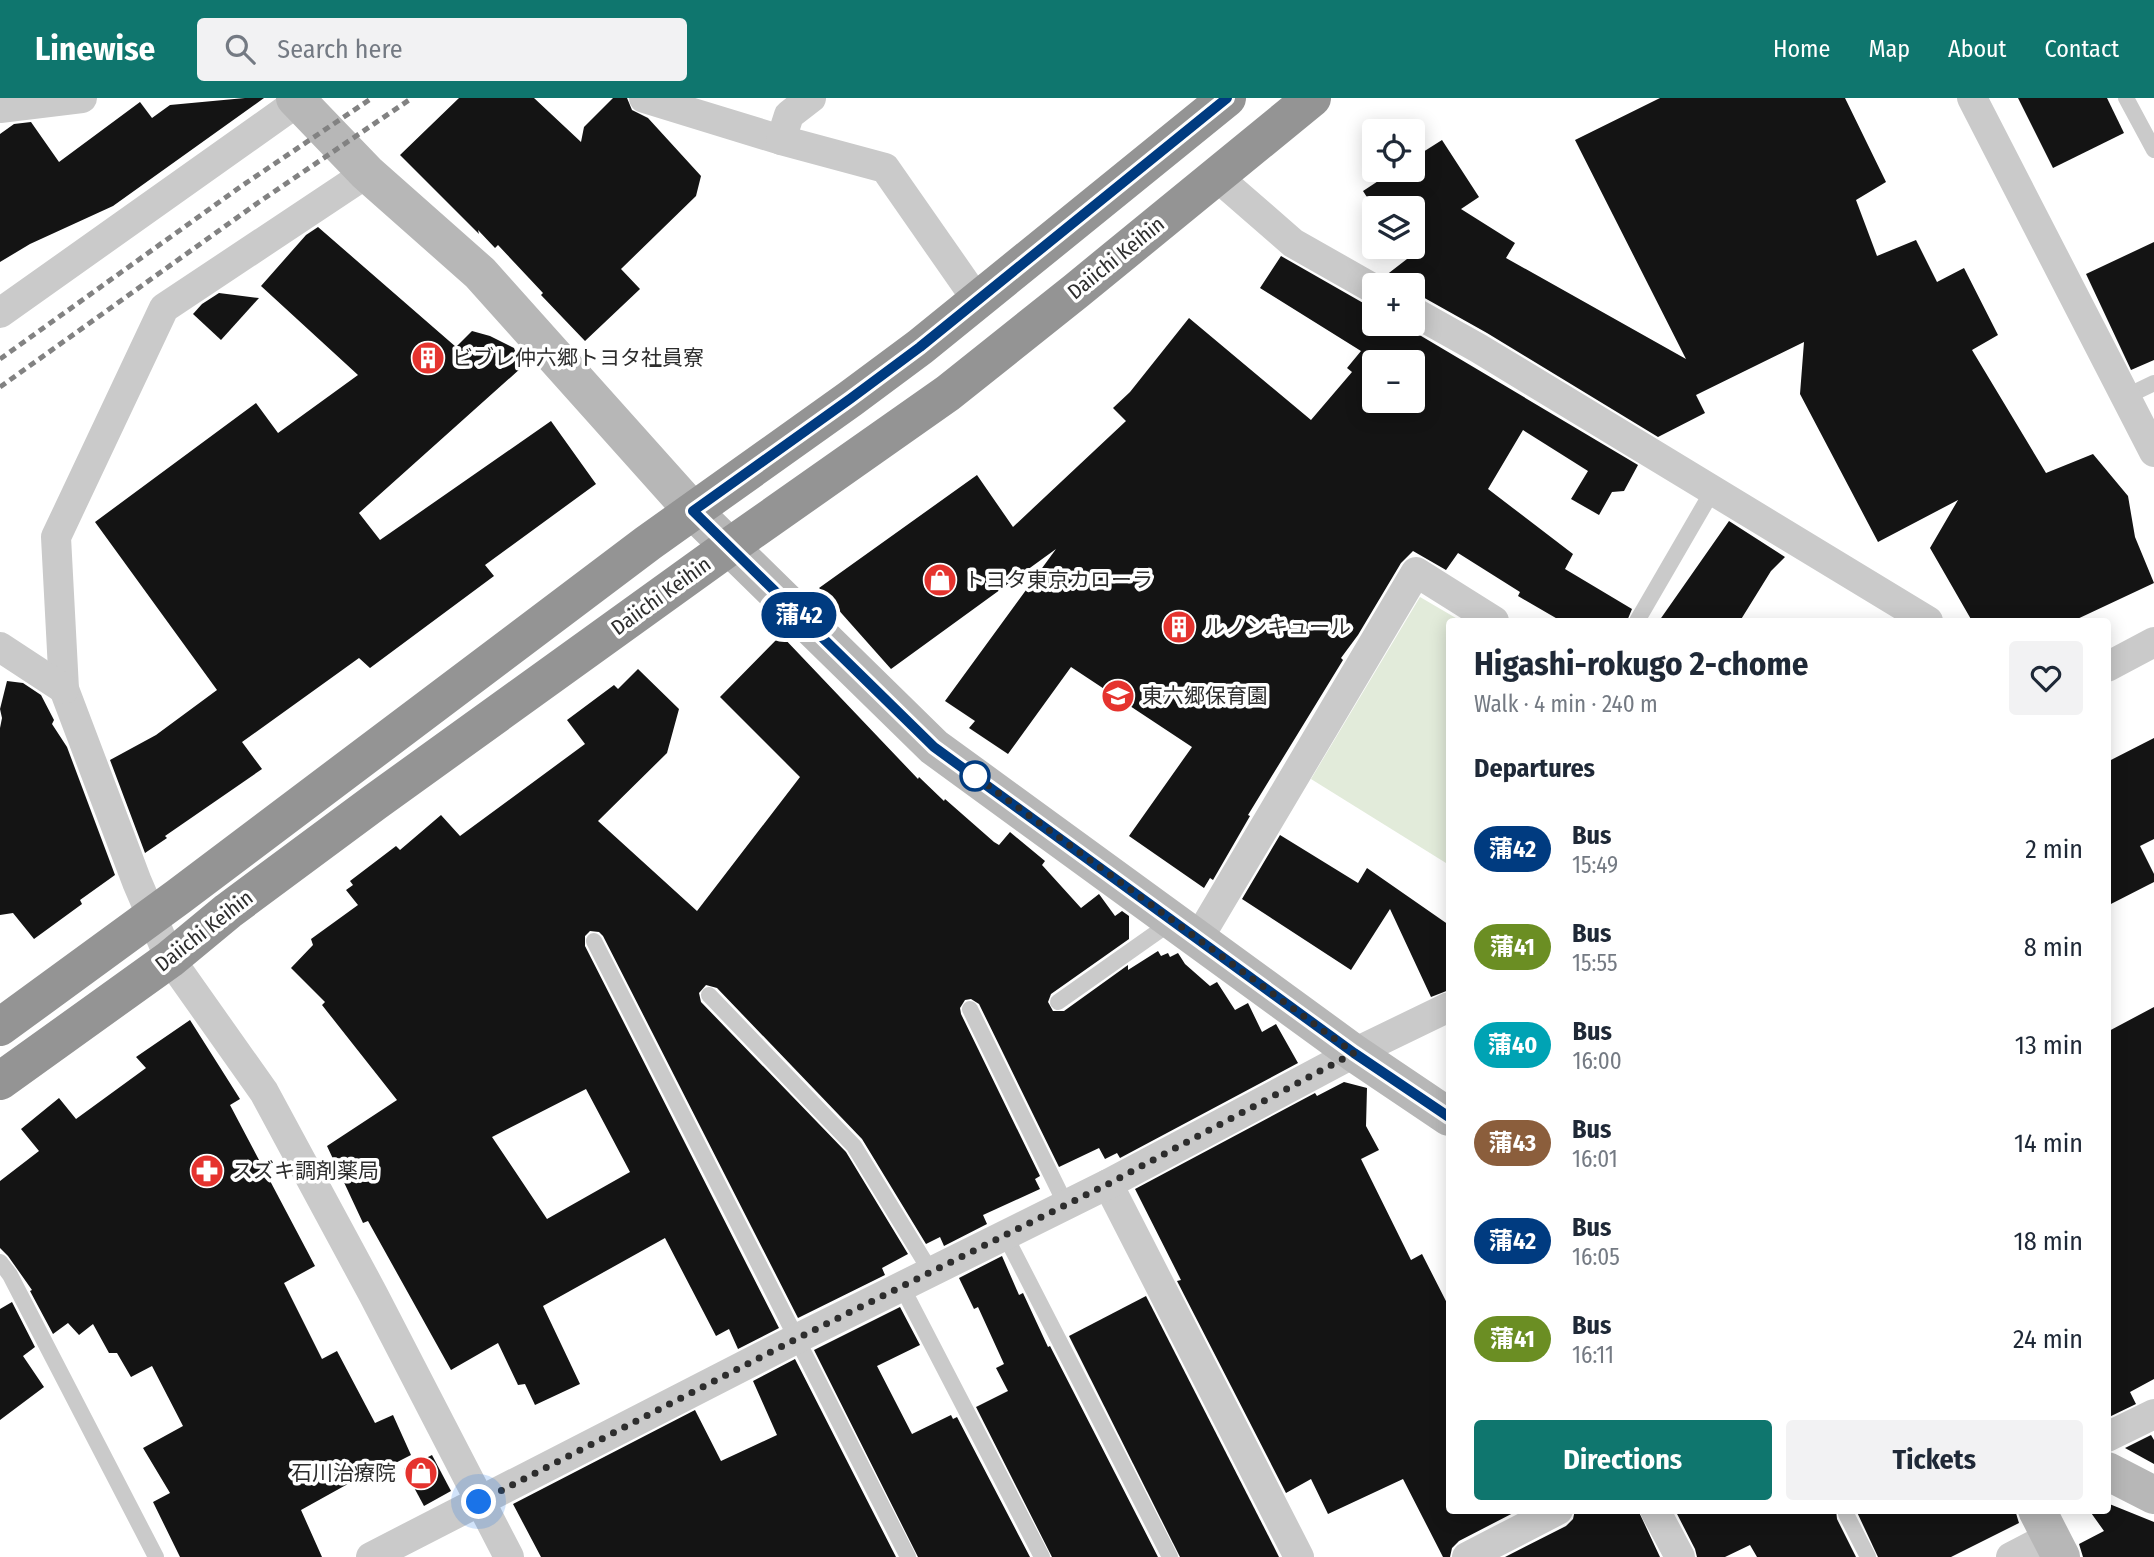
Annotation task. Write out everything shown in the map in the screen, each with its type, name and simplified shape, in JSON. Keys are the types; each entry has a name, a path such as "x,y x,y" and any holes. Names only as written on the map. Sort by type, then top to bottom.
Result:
{"highway":[{"name":"Daiichi Keihin","path":"0,1027 693,511 850,399 1227,98"},
{"name":"Daiichi Keihin","path":"0,1081 170,958 228,911 365,810 729,547 948,393 1312,98"}],"street":[{"path":"0,108 35,101 82,98"},
{"path":"644,98 781,140 885,167 977,300"},
{"path":"781,140 789,115 811,98"},
{"path":"1972,98 2154,452"},
{"path":"0,313 299,99 367,173 480,273 693,511 934,747 1354,1053 1446,1115"},
{"path":"367,173 164,308 56,537 64,689 170,958 264,1092 373,1294 509,1557"},
{"path":"1216,176 1293,243 1362,282"},
{"path":"1425,319 1923,618"},
{"path":"1186,930 1416,572 1489,618"},
{"path":"2111,665 2154,642"},
{"path":"0,647 64,689"},
{"path":"371,1557 798,1338 1108,1184 1354,1053 1446,1008"},
{"path":"1108,1184 1299,1557"},
{"path":"2111,1435 2154,1414"},
{"path":"2111,1473 2154,1495"},
{"path":"1467,1557 1550,1514"},
{"path":"1657,1514 1680,1557"},
{"path":"2011,1557 2049,1535"}],"lane":[{"path":"2126,98 2154,150"},
{"path":"2125,397 2154,383"},
{"path":"1639,618 1713,491"},
{"path":"1058,1002 1186,930"},
{"path":"594,941 908,1557"},
{"path":"709,995 854,1146 931,1272"},
{"path":"970,1009 1066,1205"},
{"path":"1005,1235 1170,1557"},
{"path":"0,1262 10,1275 156,1557"},
{"path":"902,1287 1042,1557"},
{"path":"1846,1514 1868,1557"}],"green space":[{"path":"1420,597 1456,618 1446,618 1446,863 1311,779"}],"building":[{"path":"264,98 113,206 30,244 0,262 0,134 14,124 31,122 59,162 140,102 152,118 170,105"},
{"path":"459,98 534,98 581,142 584,127 613,98 627,98 632,110 648,118 701,176 696,196 621,269 640,289 585,341 498,245 495,248 478,230 479,234 400,155"},
{"path":"1660,98 1845,98 1886,182 1856,200 1877,256 1916,240 1937,282 1964,268 1998,335 1972,350 2046,473 2093,454 2128,496 2135,537 2154,583 2079,618 1970,618 1930,548 1958,500 1878,542 1800,394 1804,342 1696,395 1705,413 1658,437 1425,298 1425,273 1389,273 1407,259 1425,259 1425,196 1366,196 1363,191 1377,182 1425,182 1425,151 1442,140 1479,197 1461,209 1515,243 1506,258 1686,359 1575,140"},
{"path":"2018,98 2107,98 2124,133 2053,168"},
{"path":"318,227 456,347 472,331 490,336 514,348 521,368 359,513 380,540 551,421 596,484 485,565 494,576 370,668 359,658 242,742 262,769 165,836 167,838 145,853 110,760 156,735 217,690 95,522 256,403 278,433 358,375 261,286 306,235"},
{"path":"2154,242 2154,360 2131,370 2086,274"},
{"path":"1281,256 1362,302 1362,336 1421,336 1638,465 1624,491 1612,492 1599,515 1571,499 1588,471 1523,430 1488,489 1573,554 1565,569 1632,609 1628,618 1556,618 1518,596 1520,592 1458,553 1446,570 1413,551 1401,563 1341,658 1343,660 1248,815 1250,816 1213,880 1210,878 1204,888 1129,836 1192,747 1071,667 1008,754 969,728 975,721 945,701 1056,549 891,669 819,588 977,475 1013,527 1126,421 1113,408 1130,392 1189,318 1311,420 1352,372 1347,368 1361,351 1260,288"},
{"path":"219,293 259,298 221,340 193,314 202,304"},
{"path":"1729,521 1785,557 1771,571 1742,618 1661,618"},
{"path":"781,635 918,779 919,777 994,842 999,845 1010,832 1045,861 1042,865 1081,908 1099,894 1115,916 1122,911 1129,916 1129,939 1051,994 1048,1002 1053,1011 1064,1011 1128,965 1128,970 1158,951 1161,956 1168,953 1170,957 1178,953 1185,964 1210,986 1217,982 1235,1010 1248,1003 1262,1032 1276,1024 1298,1063 1120,1158 1117,1153 1105,1159 1099,1148 1059,1167 979,1004 971,999 965,1000 960,1008 961,1014 1040,1176 1035,1179 1040,1189 983,1215 987,1224 944,1246 940,1237 926,1244 862,1139 717,988 706,985 699,993 701,1002 846,1152 908,1254 882,1268 885,1275 798,1318 603,936 599,932 590,931 585,936 585,946 779,1328 738,1349 729,1329 716,1336 665,1238 543,1306 580,1384 535,1405 525,1384 518,1385 498,1343 451,1370 368,1221 363,1223 327,1146 397,1100 322,1005 325,1002 291,968 313,945 311,939 358,905 346,890 353,885 350,881 396,846 400,850 441,815 460,836 585,744 567,720 614,685 618,689 638,669 679,709 667,753 598,821 697,911 800,777 720,697","holes":["586,1089 630,1172 547,1219 492,1137"]},
{"path":"7,681 23,683 41,695 54,720 52,724 67,747 115,875 80,900 82,904 34,939 13,913 0,915 0,709"},
{"path":"2154,738 2154,839 2140,846 2154,874 2154,882 2111,904 2111,760"},
{"path":"1280,835 1358,883 1367,868 1446,923 1446,991 1431,997 1390,909 1351,970 1242,899"},
{"path":"2154,1007 2154,1379 2130,1392 2136,1404 2111,1416 2111,1030"},
{"path":"190,1020 240,1099 230,1105 315,1266 284,1283 322,1359 337,1351 375,1423 393,1415 411,1455 366,1478 364,1475 301,1510 322,1557 180,1557 153,1502 170,1493 143,1448 183,1426 152,1366 131,1377 117,1353 109,1353 93,1324 79,1335 68,1323 53,1334 30,1291 32,1290 0,1248 0,1181 39,1151 21,1129 59,1098 76,1119 146,1068 136,1057"},
{"path":"1344,1082 1367,1088 1366,1126 1379,1150 1361,1159 1411,1260 1422,1254 1446,1301 1446,1514 1511,1514 1459,1541 1452,1548 1450,1557 1443,1557 1403,1479 1328,1514 1311,1479 1286,1493 1177,1281 1181,1280 1135,1189 1315,1093 1317,1096"},
{"path":"1002,1256 1019,1295 1023,1293 1048,1347 1050,1346 1158,1557 1052,1557 976,1407 1008,1391 996,1368 1004,1364 978,1307 974,1309 959,1278"},
{"path":"1146,1296 1279,1557 1180,1557 1069,1336"},
{"path":"12,1302 35,1347 23,1356 44,1387 0,1420 0,1309"},
{"path":"900,1307 920,1345 877,1366 912,1434 951,1415 953,1419 957,1417 1030,1557 918,1557 814,1350"},
{"path":"795,1359 896,1557 541,1557 513,1504 695,1410 721,1461 777,1435 753,1381"},
{"path":"2151,1435 2154,1440 2154,1464 2125,1448"},
{"path":"432,1455 451,1491 424,1506 404,1469"},
{"path":"2111,1505 2154,1522 2154,1557 2083,1557 2079,1544 2104,1531 2092,1514 2111,1514"},
{"path":"1574,1514 1640,1514 1660,1557 1505,1557 1566,1526"},
{"path":"1677,1514 1836,1514 1856,1557 1757,1557 1750,1545 1725,1557 1697,1557"},
{"path":"1858,1514 2016,1514 2019,1523 1951,1557 1878,1557"}],"railway":[{"path":"0,359 243,185 372,98"},
{"path":"0,387 259,202 412,98"}],"bus line":[{"name":"蒲42","path":"1227,98 920,347 693,511 934,747 1354,1053 1446,1115"}],"place":[{"name":"ビブレ仲六郷トヨタ社員寮","path":"428,358"},
{"name":"トヨタ東京カローラ","path":"940,580"},
{"name":"ルノンキュール","path":"1179,627"},
{"name":"東六郷保育園","path":"1118,696"},
{"name":"スズキ調剤薬局","path":"207,1171"},
{"name":"石川治療院","path":"421,1473"}],"route":[{"path":"479,1502 798,1338 1108,1184 1354,1053 975,776"}]}
